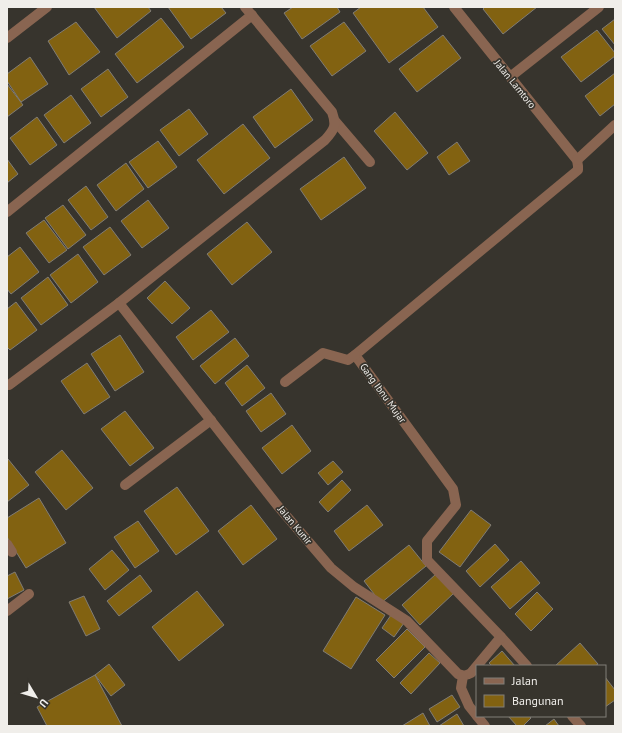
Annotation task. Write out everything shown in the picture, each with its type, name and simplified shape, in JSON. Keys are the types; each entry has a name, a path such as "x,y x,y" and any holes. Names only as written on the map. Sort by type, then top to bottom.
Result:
{"street":[{"path":"7,38 47,7"},
{"path":"245,7 332,112 335,120 370,162"},
{"name":"Jalan Lamtoro","path":"454,7 577,160"},
{"path":"510,77 599,7"},
{"path":"7,212 252,15"},
{"path":"9,385 119,303 325,140 334,131 335,120"},
{"path":"577,160 615,125"},
{"name":"Gang Ibnu Mujar","path":"526,665 427,560 427,541 456,505 453,489 355,355 578,170 577,160"},
{"name":"Jalan Kunir","path":"119,303 277,505 331,568 354,587 407,621 458,674 463,676"},
{"path":"285,382 323,353 348,360 355,355"},
{"path":"126,484 211,420"},
{"path":"7,611 29,594"},
{"path":"478,665 501,637"},
{"path":"476,667 471,673 463,676 461,688 469,706 476,715"},
{"path":"478,717 485,726"},
{"path":"573,717 580,726"}],"building":[{"path":"94,7 148,7 151,11 117,38"},
{"path":"168,7 221,7 226,13 191,39"},
{"path":"293,7 337,7 340,12 302,39 284,13"},
{"path":"361,7 423,7 438,27 389,63 353,13"},
{"path":"485,7 537,7 503,34 483,9"},
{"path":"161,18 184,47 137,83 115,54"},
{"path":"615,19 615,45 602,29"},
{"path":"76,22 100,52 69,75 48,41"},
{"path":"344,22 366,51 332,76 310,46"},
{"path":"597,30 615,53 615,56 581,82 561,57"},
{"path":"443,35 461,58 417,92 399,69"},
{"path":"30,57 48,84 21,102 7,81 7,74"},
{"path":"108,69 128,97 101,117 81,89"},
{"path":"615,73 615,104 600,116 585,96"},
{"path":"7,84 23,105 7,117"},
{"path":"291,89 313,120 275,148 253,117"},
{"path":"71,95 91,123 64,143 44,115"},
{"path":"189,109 208,134 179,156 160,130"},
{"path":"395,112 428,153 407,170 374,131"},
{"path":"37,117 57,145 30,165 10,138"},
{"path":"243,124 270,158 224,194 197,160"},
{"path":"158,141 177,167 148,188 129,162"},
{"path":"457,142 470,161 449,175 437,157"},
{"path":"344,157 366,188 321,220 300,189"},
{"path":"7,159 18,174 7,183"},
{"path":"126,163 144,189 116,211 97,185"},
{"path":"86,186 108,217 91,230 68,200"},
{"path":"148,200 169,228 142,248 121,221"},
{"path":"63,205 86,235 68,249 45,218"},
{"path":"44,220 67,250 49,263 26,233"},
{"path":"247,222 272,252 232,285 207,254"},
{"path":"110,227 131,255 104,275 83,247"},
{"path":"20,247 39,272 11,294 7,289 7,257"},
{"path":"78,254 98,282 71,303 50,275"},
{"path":"48,277 68,305 41,325 21,298"},
{"path":"165,281 190,308 172,324 147,298"},
{"path":"16,302 37,330 10,350 7,347 7,309"},
{"path":"211,310 229,332 193,360 176,337"},
{"path":"120,335 144,372 115,391 91,354"},
{"path":"235,338 249,356 215,384 200,366"},
{"path":"87,363 110,397 84,414 61,381"},
{"path":"247,365 265,388 242,406 225,383"},
{"path":"271,393 286,414 261,432 246,411"},
{"path":"125,411 154,448 130,466 101,429"},
{"path":"292,425 311,451 282,474 262,448"},
{"path":"62,450 93,488 66,510 35,472"},
{"path":"8,459 29,485 7,502 7,461"},
{"path":"333,461 343,472 328,485 318,473"},
{"path":"342,480 351,490 328,512 319,502"},
{"path":"177,487 209,531 176,555 144,511"},
{"path":"39,498 66,543 26,568 7,537 7,518"},
{"path":"251,505 277,539 243,565 218,531"},
{"path":"367,505 383,525 349,551 334,531"},
{"path":"471,510 491,525 460,567 439,552"},
{"path":"138,521 159,551 135,568 114,537"},
{"path":"495,544 509,560 480,587 466,571"},
{"path":"409,545 426,566 381,603 364,581"},
{"path":"112,550 129,570 105,590 89,569"},
{"path":"521,561 540,583 510,609 491,587"},
{"path":"15,572 24,590 7,599 7,576"},
{"path":"436,574 454,593 420,625 402,605"},
{"path":"140,575 152,591 119,616 107,601"},
{"path":"197,591 224,625 179,661 152,627"},
{"path":"537,592 553,609 531,631 515,614"},
{"path":"84,596 100,629 86,636 69,602"},
{"path":"356,597 385,615 351,669 323,651"},
{"path":"391,615 404,623 394,637 382,628"},
{"path":"407,629 425,647 394,678 376,660"},
{"path":"580,643 598,664 596,665 556,665"},
{"path":"502,651 514,665 491,665 489,663"},
{"path":"429,653 440,663 411,694 400,683"},
{"path":"109,664 125,685 111,696 95,675"},
{"path":"95,675 122,726 47,726 37,707"},
{"path":"606,678 615,690 615,700 606,706"},
{"path":"452,695 460,707 437,722 429,709"},
{"path":"423,713 430,726 402,726"},
{"path":"457,714 464,726 439,726"},
{"path":"509,717 531,718 523,726 517,726"},
{"path":"554,719 559,726 545,726"}]}
